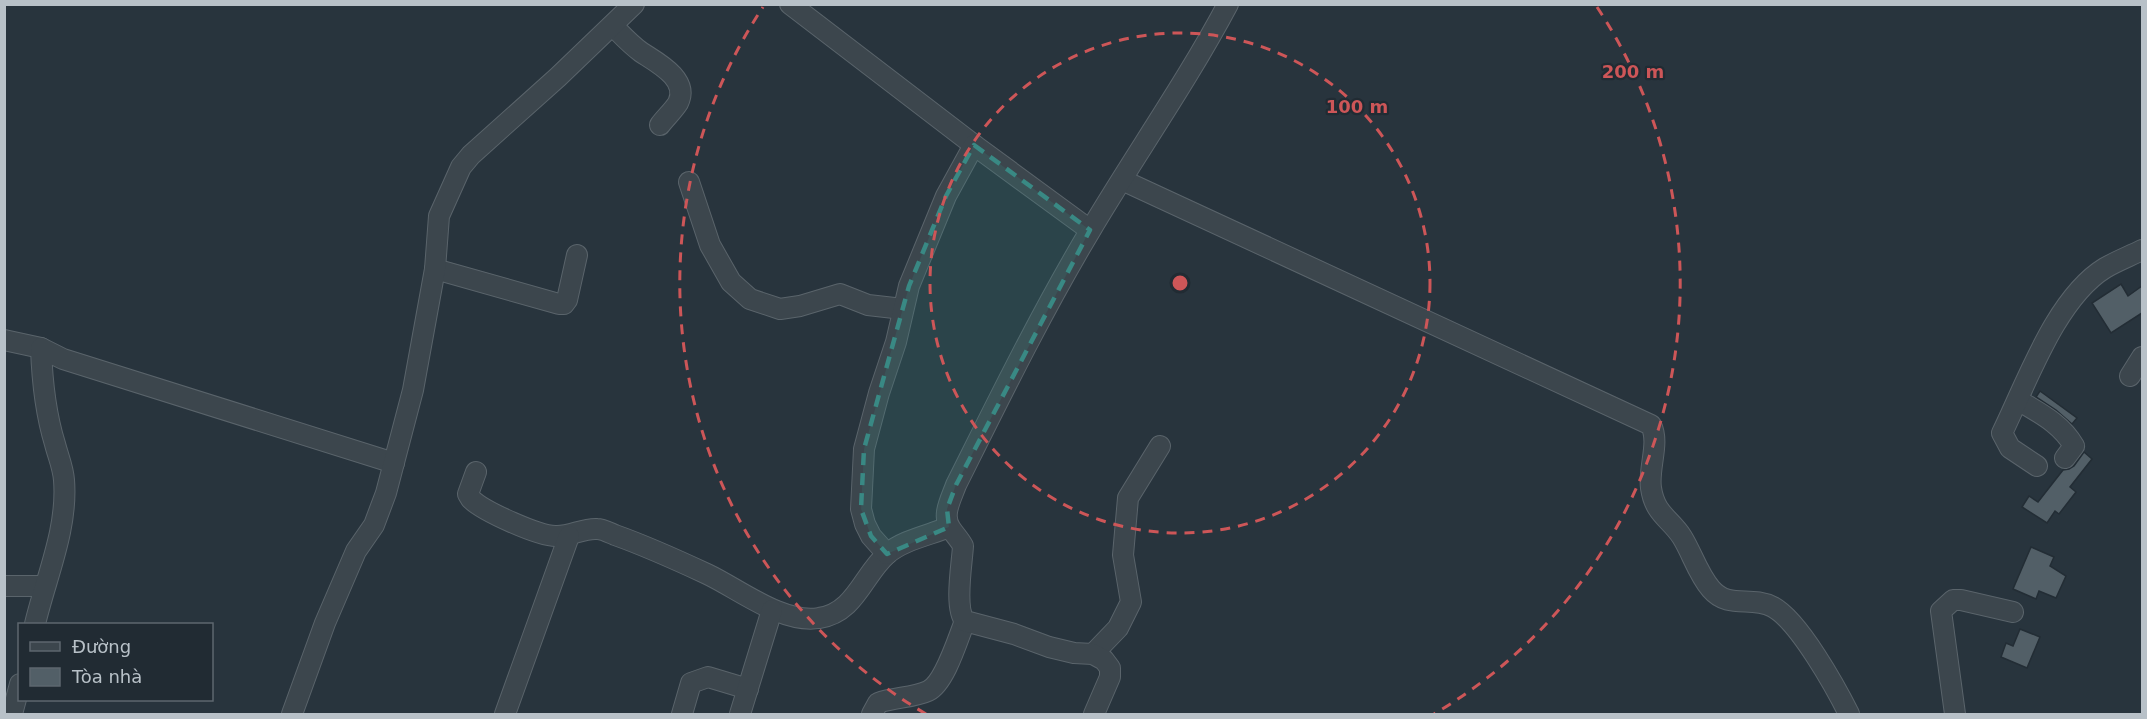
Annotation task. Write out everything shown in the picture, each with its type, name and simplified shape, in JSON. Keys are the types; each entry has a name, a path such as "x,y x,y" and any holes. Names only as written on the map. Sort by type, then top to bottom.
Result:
{"street":[{"path":"292,714 325,623 356,551 374,525 380,510 413,390 435,269 440,216 461,167 471,155 613,26 634,4"},
{"path":"790,4 974,145 1090,230"},
{"path":"1094,714 1110,677 1110,668 1104,660 1093,654 1074,653 1049,647 1014,634 965,621 960,612 963,546 949,527 946,518 947,509 956,485 1029,339 1090,230 1209,40 1228,4"},
{"path":"613,26 627,41 668,70 680,89 678,103 660,125"},
{"path":"887,554 871,536 861,509 861,477 869,427 896,342 909,286 946,196 974,145"},
{"path":"1122,180 1651,425 1654,437 1651,486 1654,501 1668,522 1679,531 1709,586 1719,597 1728,601 1761,602 1775,608 1802,638 1831,681 1849,714"},
{"path":"689,182 710,245 731,282 750,300 780,309 800,306 840,294 868,305 903,309"},
{"path":"2037,466 2010,448 2002,433 2051,331 2068,303 2087,282 2104,269 2142,250"},
{"path":"435,269 564,304 567,300 577,255"},
{"path":"4,340 41,348 63,358 394,464"},
{"path":"34,623 62,529 65,497 61,459 54,443 42,373 41,348"},
{"path":"2130,376 2142,357"},
{"path":"2018,400 2055,423 2067,434 2073,446 2065,458"},
{"path":"1093,654 1118,628 1131,603 1123,555 1128,498 1160,446"},
{"path":"476,472 468,494 474,503 513,522 554,537 597,529 708,574 772,610 804,618 831,615 852,600 887,554 949,527"},
{"path":"505,714 568,536"},
{"path":"4,586 44,586"},
{"path":"1955,714 1941,611 1953,600 1961,600 2013,612"},
{"path":"740,714 772,610"},
{"path":"872,714 878,703 919,694 930,690 939,682 965,621"},
{"path":"682,714 691,683 708,677 748,689"},
{"path":"12,714 18,692"}],"highlighted area":[{"path":"974,145 1090,230 956,485 947,509 949,527 887,554 871,536 861,509 864,449 909,286 946,196"}],"building":[{"path":"2121,284 2128,296 2142,286 2142,313 2111,333 2092,303"},
{"path":"2040,391 2077,418 2072,424 2036,397"},
{"path":"2084,452 2092,459 2070,487 2076,492 2059,514 2055,511 2047,523 2022,507 2029,496 2038,502 2063,470 2074,466"},
{"path":"2031,547 2054,557 2050,566 2066,576 2056,598 2039,591 2036,599 2013,589"},
{"path":"2020,629 2040,637 2027,668 2001,657 2006,643 2013,646"}]}
